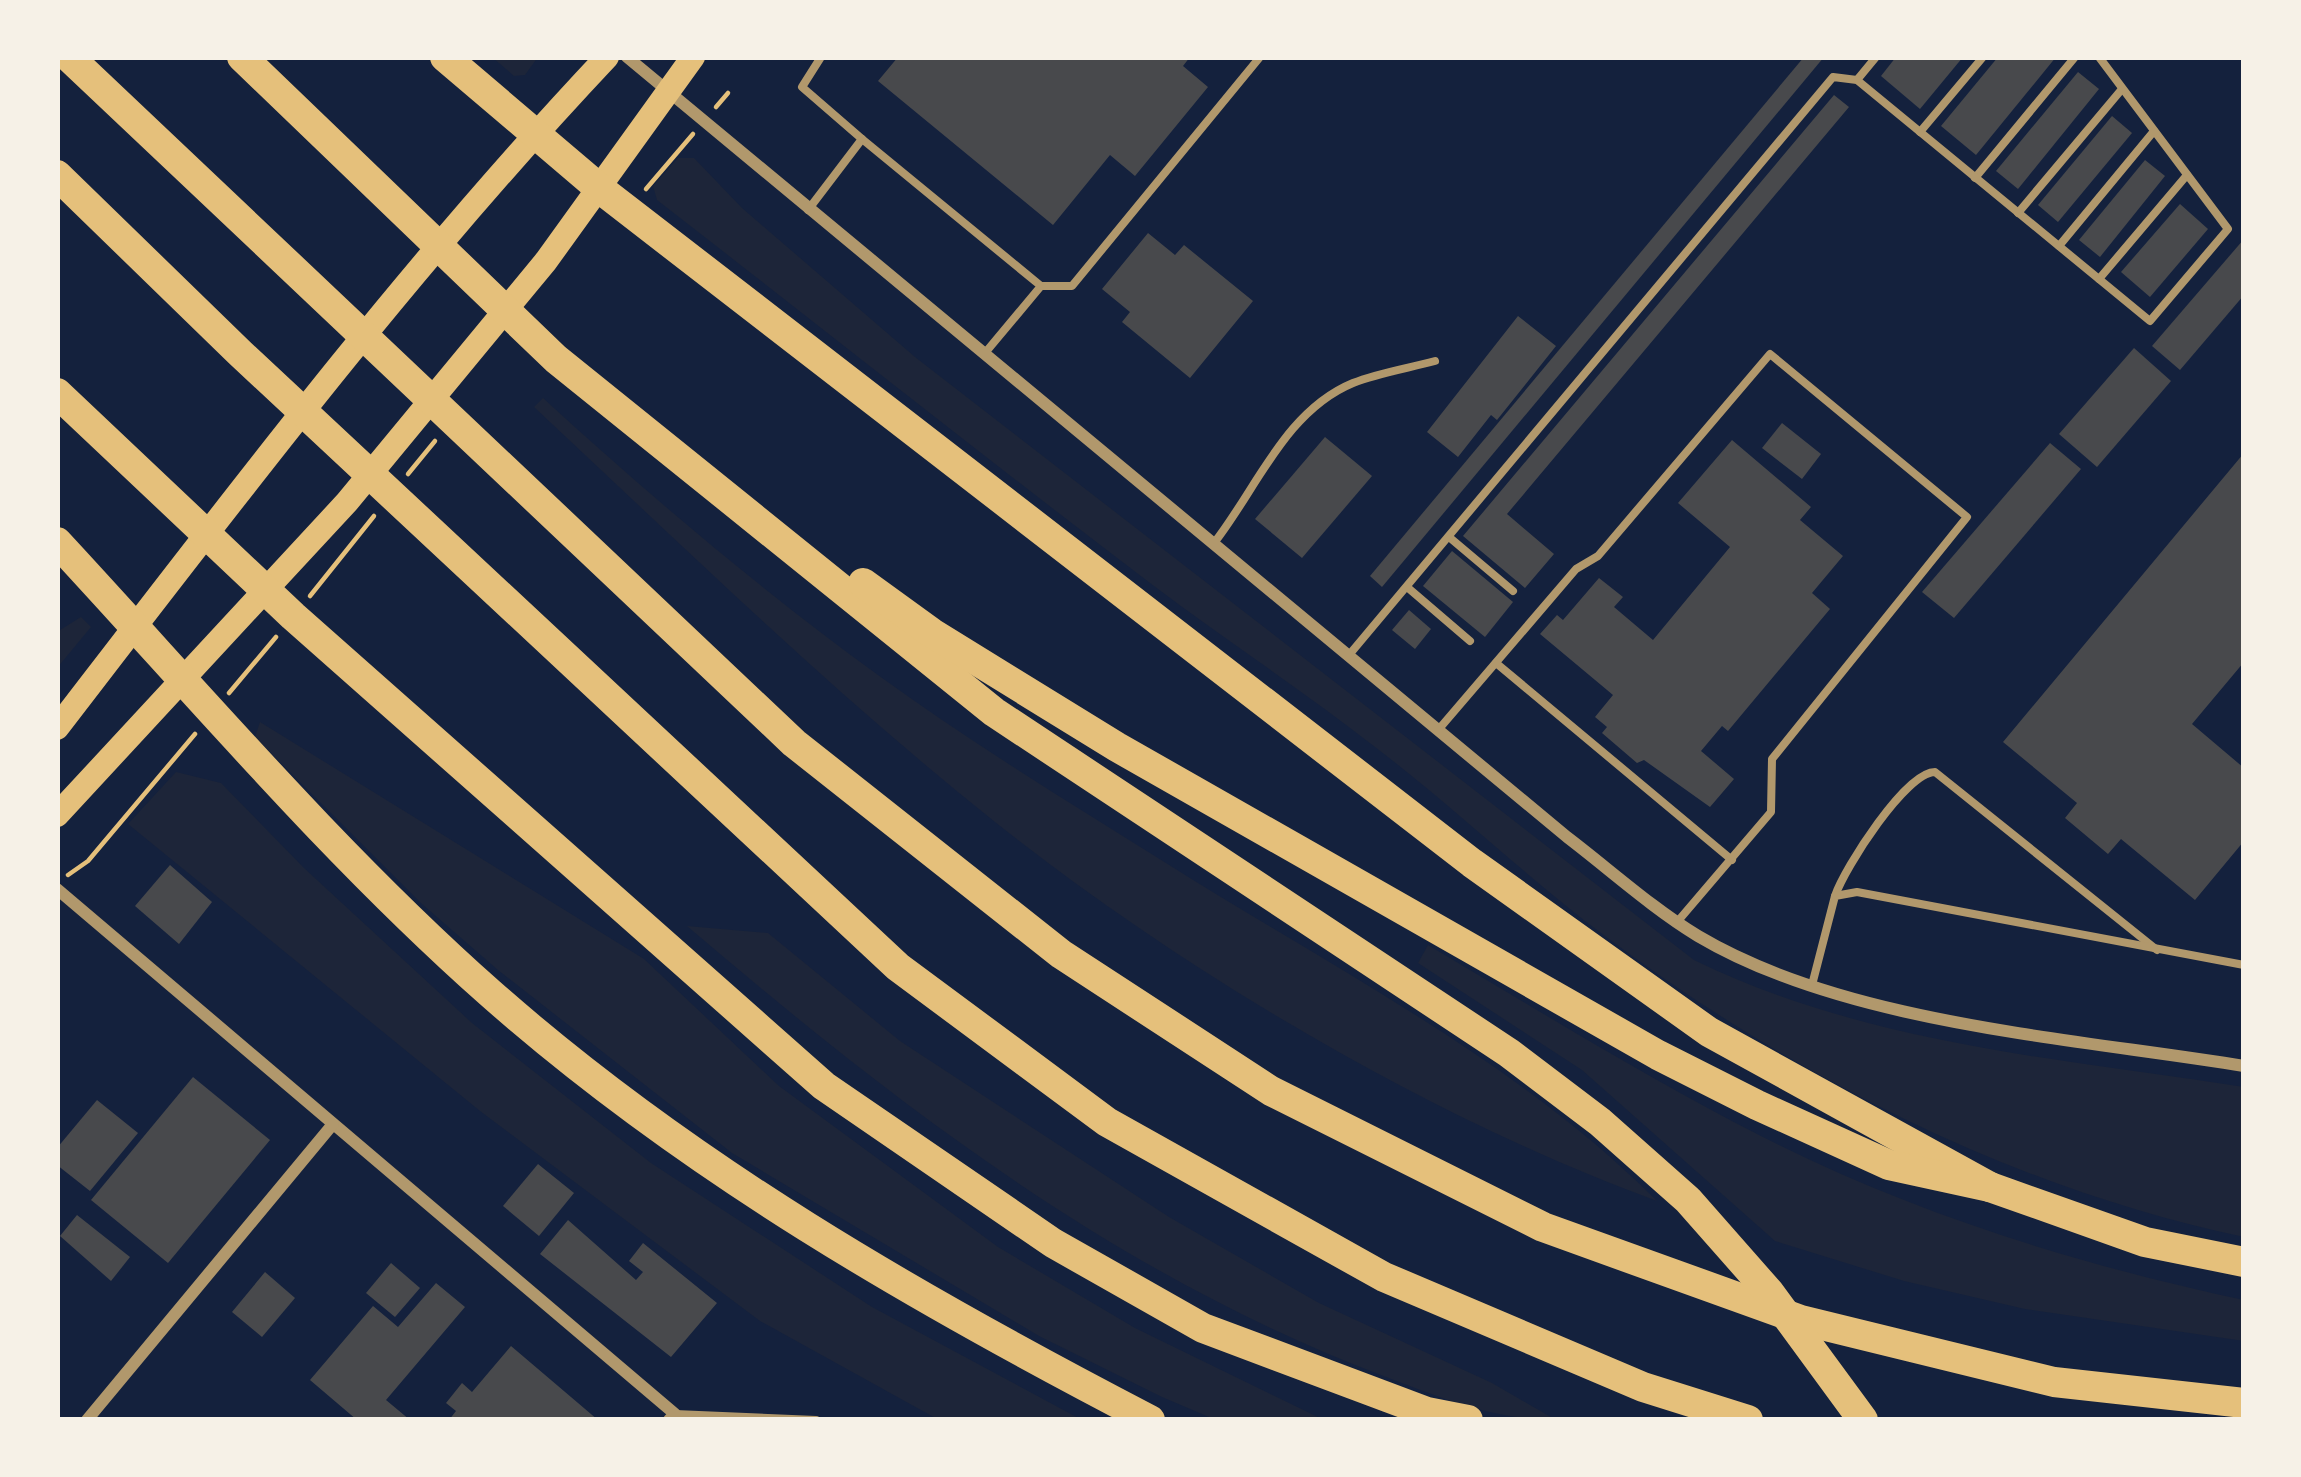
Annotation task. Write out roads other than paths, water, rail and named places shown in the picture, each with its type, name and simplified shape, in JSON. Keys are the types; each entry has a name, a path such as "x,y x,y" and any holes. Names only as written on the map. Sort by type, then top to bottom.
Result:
{"highway":[{"path":"69,57 482,453 794,743 1061,954 1271,1091 1543,1227 1801,1320 2054,1382 2244,1403"},
{"path":"242,57 556,359 994,712 1509,1053 1600,1121 1688,1201 1769,1292 1863,1420"},
{"path":"445,57 599,188 1472,863 1709,1032 1990,1187"},
{"path":"57,175 240,353 898,967 1107,1122 1384,1277 1643,1387 1748,1420"},
{"path":"57,393 263,587 843,1099 1053,1243 1203,1328 1427,1412 1468,1420"},
{"path":"744,513 832,560 932,633 1117,747 1658,1055 1889,1165 1990,1187 2145,1242 2244,1262"},
{"path":"57,542 260,764 489,992 671,1138 825,1240 990,1337 1150,1420"}],"main road":[{"path":"57,728 341,363 607,57"},
{"path":"57,815 263,587 347,502 546,261 693,57"}],"street":[{"path":"627,57 1438,730 1678,921 1757,965 1857,1003 2244,1066"},
{"path":"57,889 672,1417"},
{"path":"87,1420 333,1124"}],"lane":[{"path":"820,57 802,87 1041,286 1072,286 1260,57"},
{"path":"1857,80 1876,57"},
{"path":"1920,132 1983,57"},
{"path":"1975,178 2075,57"},
{"path":"1348,656 1833,77 1857,80 2150,321 2228,230 2099,57"},
{"path":"2018,213 2122,89"},
{"path":"2059,246 2154,131"},
{"path":"808,210 862,139"},
{"path":"2099,279 2187,175"},
{"path":"984,355 1041,286"},
{"path":"1438,730 1576,569 1598,556 1770,354 1967,517 1772,759 1771,812 1678,921"},
{"path":"1214,544 1245,504 1261,469 1311,411 1354,383 1435,361"},
{"path":"1449,537 1514,592"},
{"path":"1407,587 1470,641"},
{"path":"1496,663 1732,860"},
{"path":"1812,986 1844,872 1916,777 1935,772 2158,951"},
{"path":"1835,896 1857,892 1931,903 2244,965"},
{"path":"672,1417 816,1420"}]}
